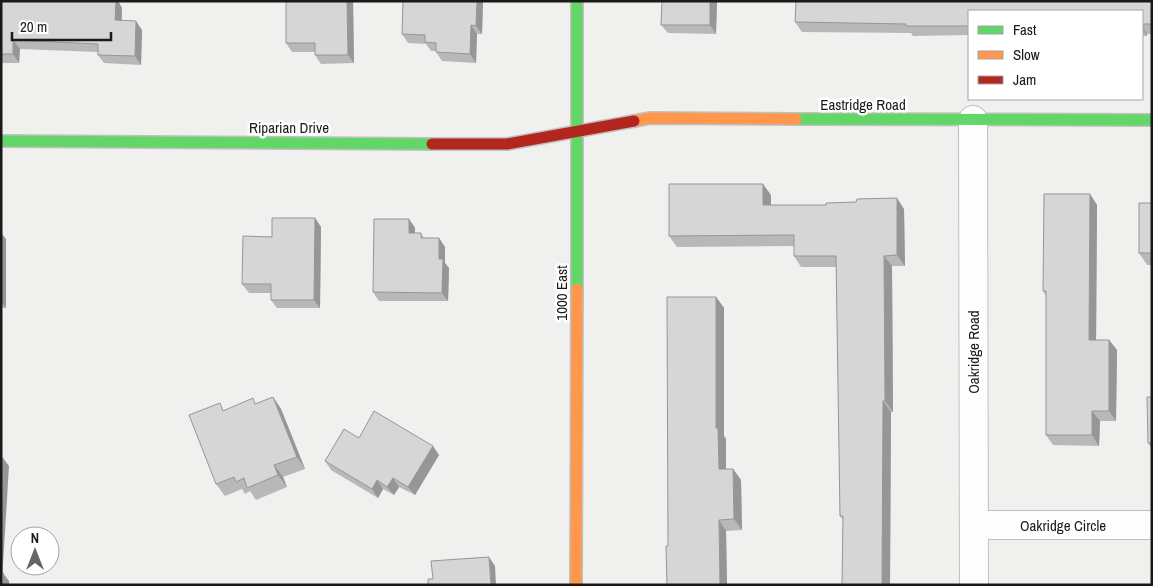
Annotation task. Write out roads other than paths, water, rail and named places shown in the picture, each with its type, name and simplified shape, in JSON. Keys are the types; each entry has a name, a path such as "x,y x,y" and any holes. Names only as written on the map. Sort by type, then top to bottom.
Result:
{"street":[{"name":"1000 East","path":"576,585 577,1"},
{"name":"Eastridge Road","path":"576,131 650,118 1152,120"},
{"name":"Oakridge Road","path":"973,120 974,585"},
{"name":"Riparian Drive","path":"1,141 506,144 576,131"},
{"name":"Oakridge Circle","path":"974,525 1152,525"}]}
